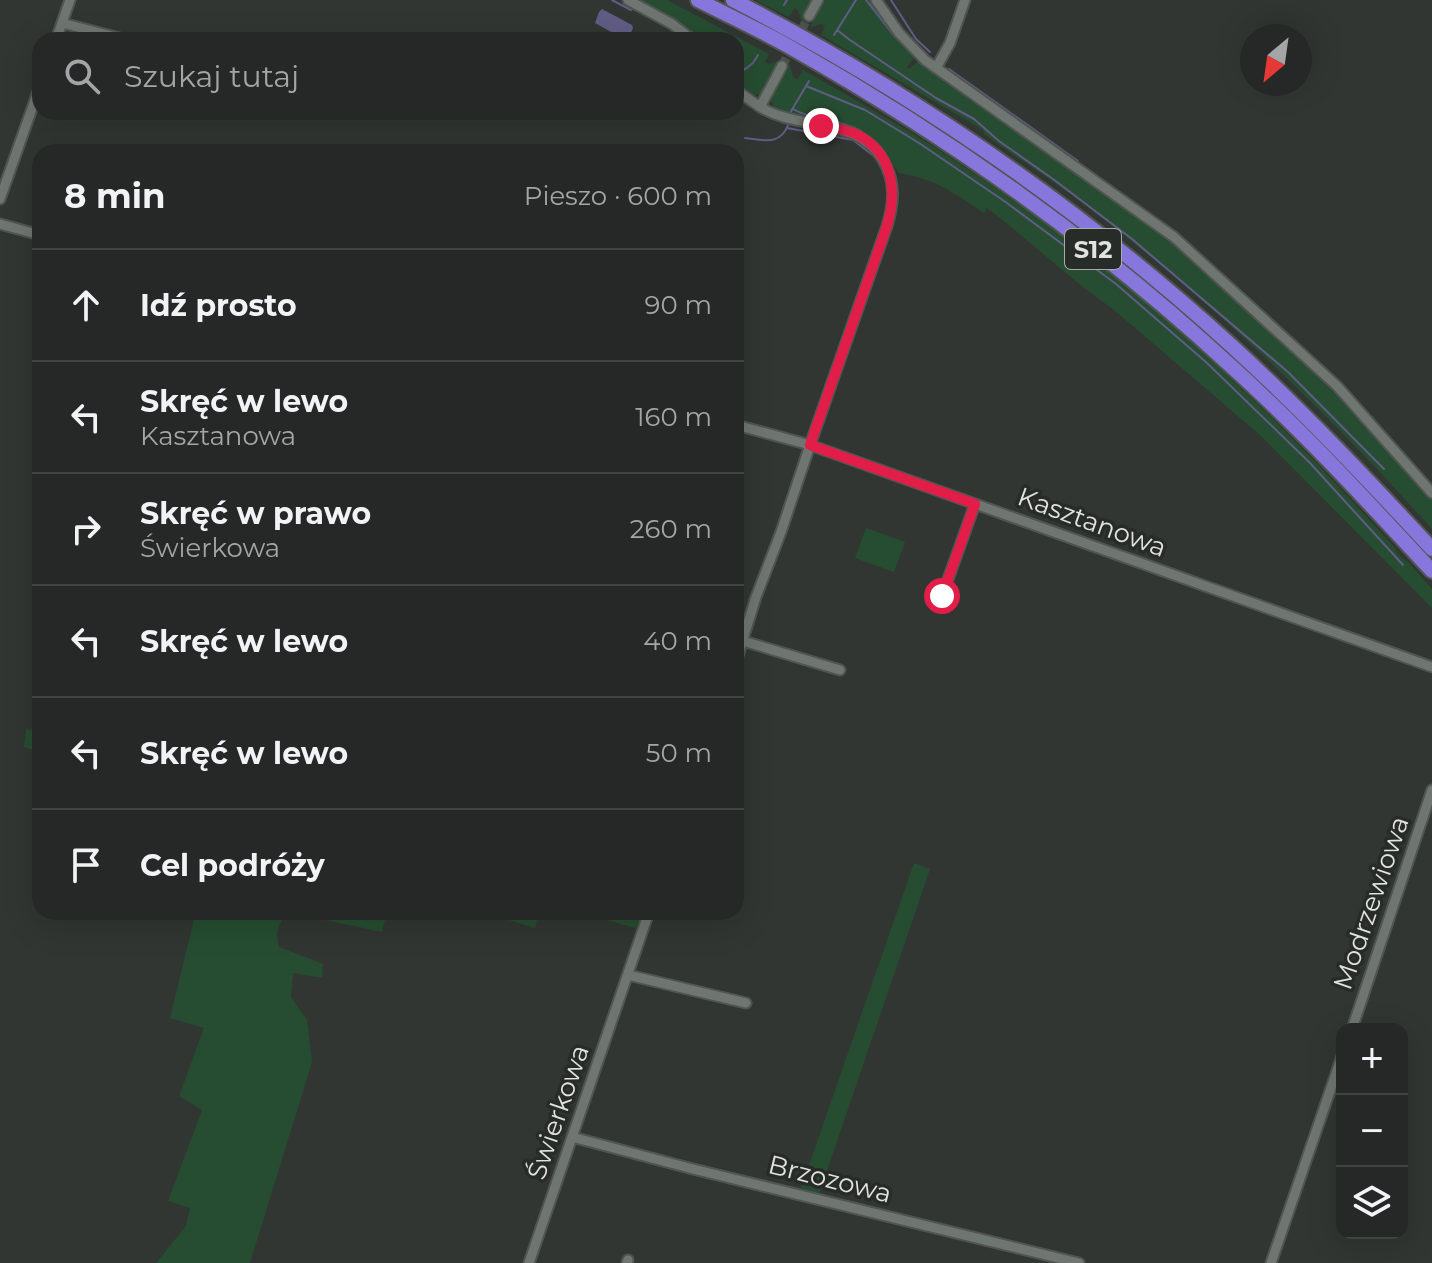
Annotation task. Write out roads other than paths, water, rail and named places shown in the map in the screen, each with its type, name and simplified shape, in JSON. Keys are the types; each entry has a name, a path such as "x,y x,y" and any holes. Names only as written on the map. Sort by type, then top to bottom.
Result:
{"highway":[{"name":"S12","path":"698,0 792,48 861,88 975,163 1091,248 1173,314 1256,389 1432,571"},
{"name":"S12","path":"733,0 890,88 1011,169 1099,235 1207,324 1273,385 1432,549"}],"street":[{"path":"59,32 70,0"},
{"path":"628,0 682,32"},
{"path":"809,16 818,0"},
{"path":"876,0 909,45 936,68 1174,237 1345,393 1432,493"},
{"path":"936,68 950,43 965,0"},
{"path":"62,23 96,32"},
{"path":"760,107 782,66"},
{"path":"744,96 760,107 790,120 859,135 878,151 891,178 894,194 887,226 744,638"},
{"path":"0,199 32,109"},
{"path":"0,224 32,233"},
{"name":"Kasztanowa","path":"744,427 810,445 1432,667"},
{"path":"942,596 975,504"},
{"path":"744,641 840,670"},
{"name":"Modrzewiowa","path":"1354,1023 1432,790"},
{"name":"Świerkowa","path":"529,1263 646,920"},
{"path":"628,975 746,1003"},
{"path":"1271,1263 1336,1073"},
{"name":"Brzozowa","path":"572,1137 1079,1263"}],"waterway":[{"path":"612,0 631,10"},
{"path":"784,5 787,0"},
{"path":"834,35 856,0"},
{"path":"866,0 895,37"},
{"path":"891,0 916,39 930,52"},
{"path":"837,30 936,98 974,119 1132,239 1288,372 1384,469"},
{"path":"744,70 758,55"},
{"path":"949,69 1078,161"},
{"path":"790,113 809,81"},
{"path":"806,86 865,110 919,143 1007,203 1116,284 1207,363 1310,463 1403,565"},
{"path":"793,109 861,131"},
{"path":"745,138 776,139 788,125"},
{"path":"787,128 853,140 875,157"}],"tunnel":[{"path":"782,66 809,16"}]}
